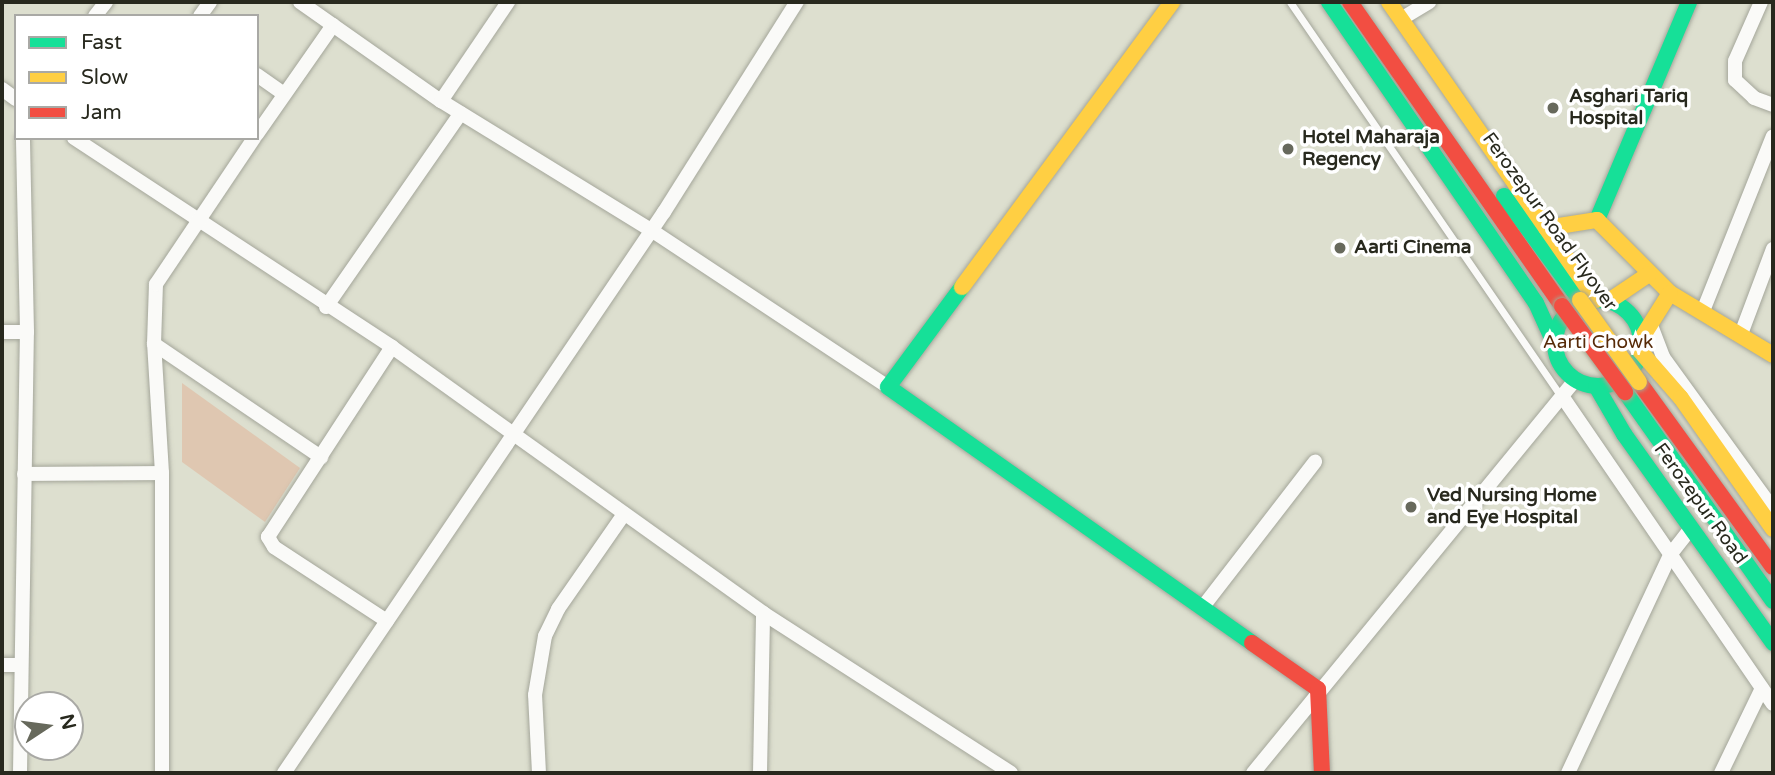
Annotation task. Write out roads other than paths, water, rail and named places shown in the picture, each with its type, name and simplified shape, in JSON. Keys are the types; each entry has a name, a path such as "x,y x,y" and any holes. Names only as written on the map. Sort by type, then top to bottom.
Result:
{"main road":[{"path":"1172,2 888,387 1318,690 1322,773"},
{"path":"1329,2 1536,303 1566,371 1576,379 1596,386 1628,374 1670,293"},
{"name":"Ferozepur Road Flyover","path":"1350,2 1625,391"},
{"name":"Ferozepur Road Flyover","path":"1368,2 1773,567"},
{"path":"1389,2 1546,228 1602,300 1631,314 1681,398 1773,529"},
{"path":"1597,220 1689,2"},
{"path":"1546,228 1597,220 1618,237 1648,274 1670,293 1773,355"},
{"path":"1556,347 1561,321 1570,311 1602,300 1648,274"},
{"name":"Ferozepur Road","path":"1596,386 1624,434 1773,643"},
{"name":"Ferozepur Road","path":"1625,391 1773,601"}],"street":[{"path":"301,2 441,101 651,230 888,387"},
{"path":"441,101 508,2"},
{"path":"284,773 651,230 797,2"},
{"path":"1401,19 1429,2"},
{"path":"1761,2 1735,61 1735,80 1754,98 1773,105"},
{"path":"259,132 333,25"},
{"path":"259,76 284,94"},
{"path":"326,307 461,113"},
{"path":"1703,311 1773,136"},
{"path":"20,773 27,332 23,140"},
{"path":"77,140 326,307 392,347 763,613 1011,773"},
{"path":"162,773 162,474 154,344 156,284 253,140"},
{"path":"1741,334 1773,250"},
{"path":"2,332 27,332"},
{"path":"1644,339 1663,357 1773,509"},
{"path":"154,344 321,457"},
{"path":"387,621 270,542 270,532 392,347"},
{"path":"1253,773 1318,690 1576,379"},
{"path":"1562,396 1773,704"},
{"path":"1202,608 1315,462"},
{"path":"24,474 162,474"},
{"path":"538,773 536,695 545,636 558,609 624,514"},
{"path":"1568,773 1670,555 1691,528"},
{"path":"760,773 763,613"},
{"path":"2,665 20,665"},
{"path":"1721,773 1762,688"}],"lane":[{"path":"1290,2 1562,396"}],"place":[{"name":"Asghari Tariq Hospital","path":"1553,108"},
{"name":"Hotel Maharaja Regency","path":"1288,149"},
{"name":"Aarti Cinema","path":"1340,248"},
{"name":"Ved Nursing Home and Eye Hospital","path":"1411,507"}],"park label":[{"name":"Aarti Chowk","path":"1598,343"}]}
